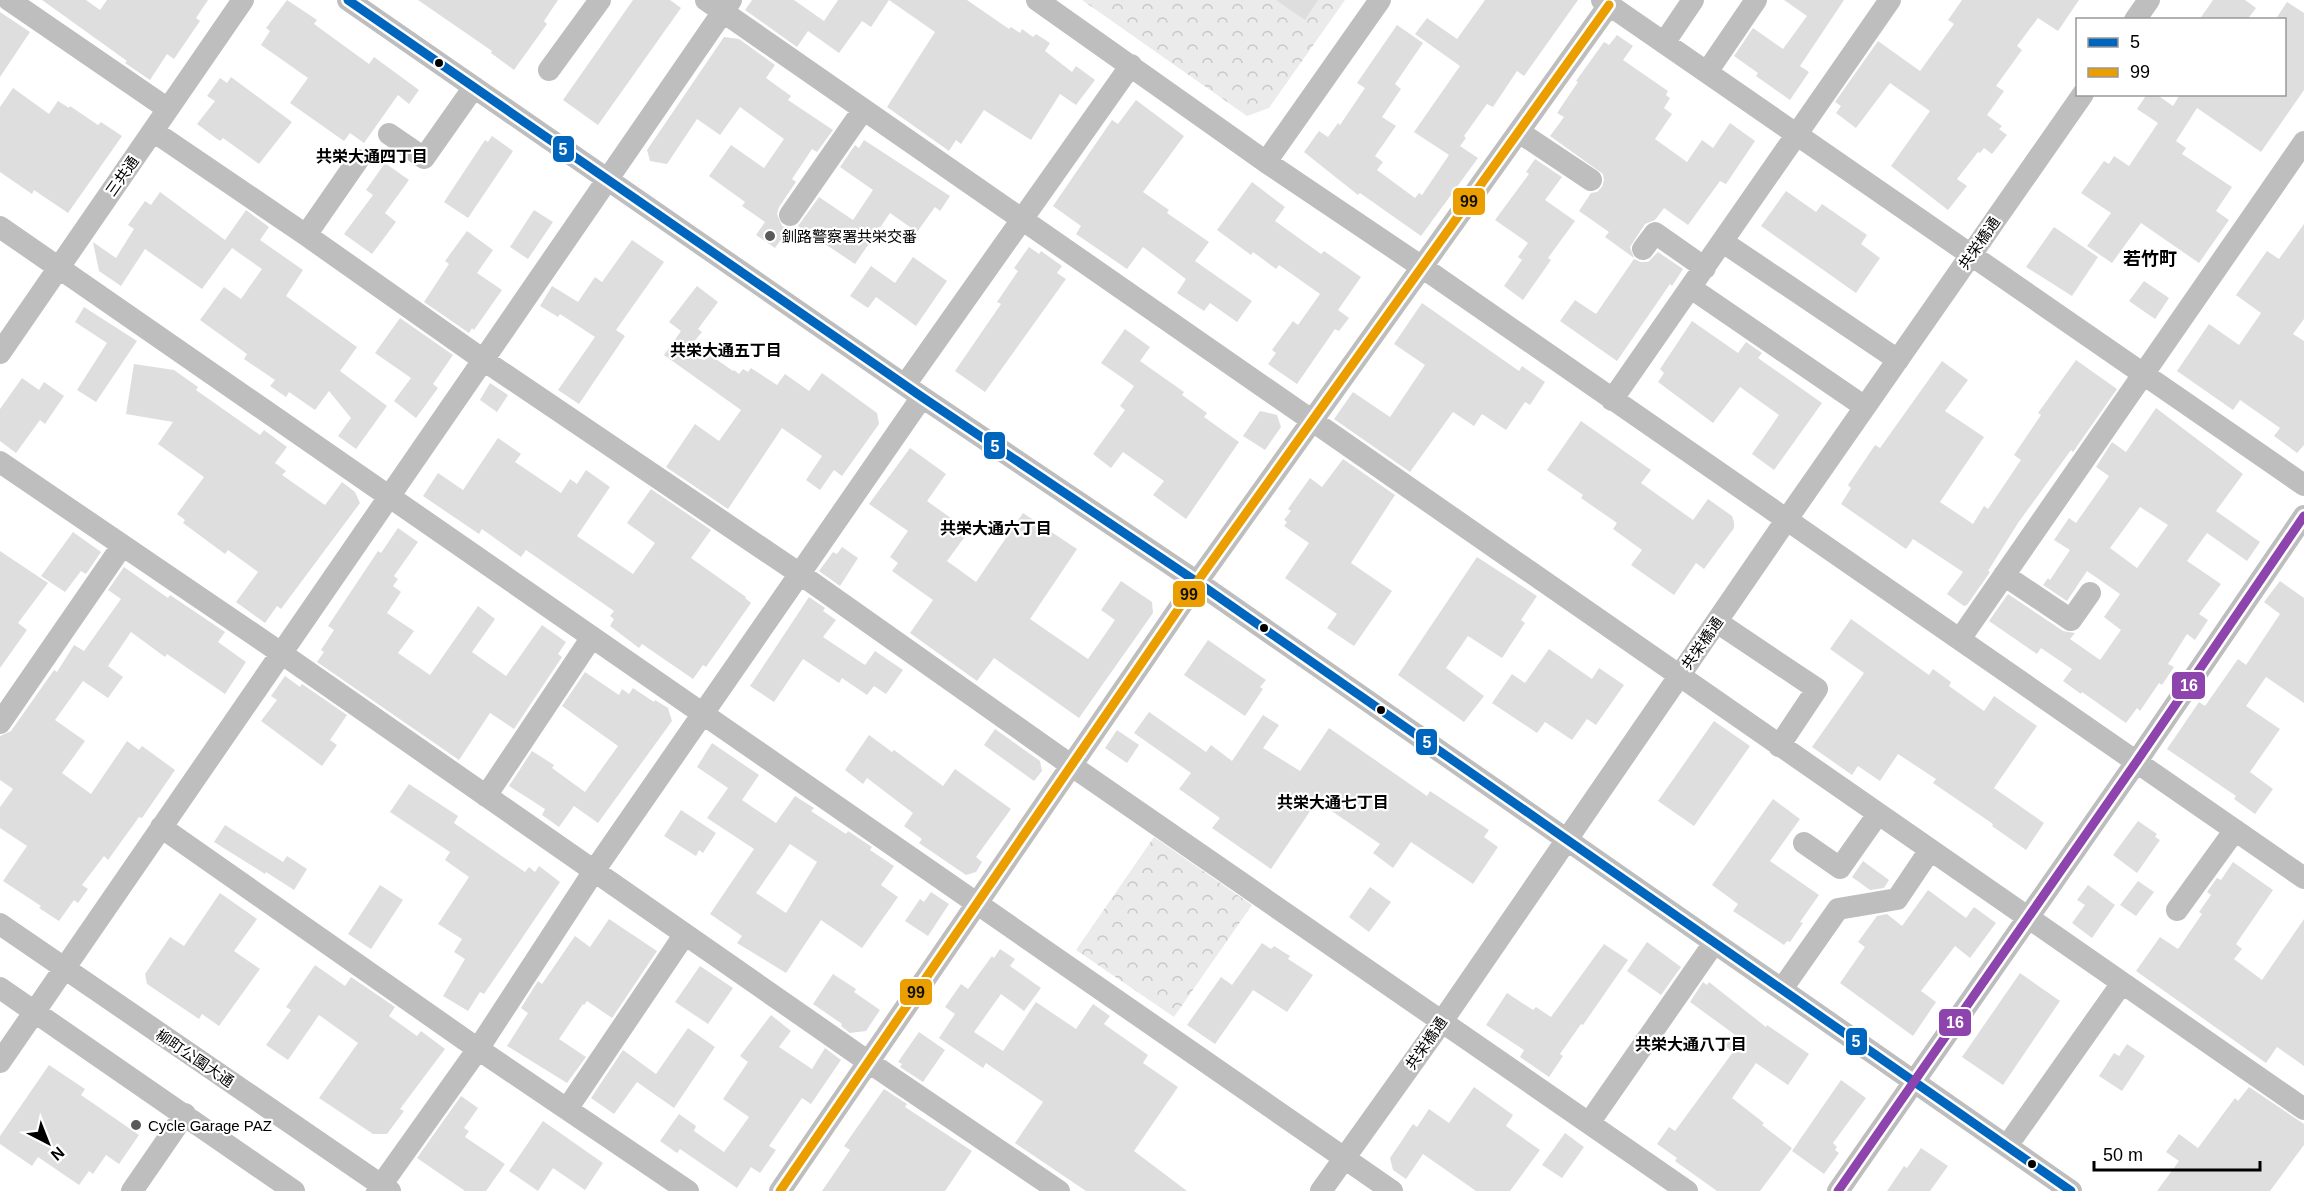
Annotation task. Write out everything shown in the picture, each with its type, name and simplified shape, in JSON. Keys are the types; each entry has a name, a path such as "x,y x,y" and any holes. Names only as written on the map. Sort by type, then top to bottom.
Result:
{"street":[{"path":"9,0 168,109"},
{"name":"三共通","path":"0,353 243,0"},
{"path":"348,0 913,391 1197,582 2071,1191"},
{"path":"549,70 600,0"},
{"path":"1036,0 1266,162 1422,267 2304,878"},
{"path":"1266,162 1380,0"},
{"path":"1664,42 1693,0"},
{"path":"1707,72 1756,0"},
{"path":"1612,400 1890,0"},
{"path":"2136,18 2148,0"},
{"path":"780,1191 870,1063 1197,582 1519,132 1606,2 2304,484"},
{"path":"0,1062 608,178 720,4 863,110 2304,1109"},
{"path":"383,1189 594,871 800,574 1021,220 1131,65"},
{"path":"389,134 424,158 474,87"},
{"name":"共栄橋通","path":"1321,1191 1443,1020 1787,519 2082,96"},
{"path":"790,215 863,110"},
{"path":"153,131 482,359 800,574 1072,766 1443,1020 1687,1191"},
{"path":"1519,132 1591,180"},
{"path":"1960,639 2304,142"},
{"path":"306,235 358,160"},
{"path":"0,227 1392,1191"},
{"path":"1643,249 1655,233 1705,268"},
{"path":"1723,242 1898,360"},
{"path":"1691,288 1865,407"},
{"path":"0,462 281,653 870,1063 1059,1191"},
{"path":"1838,1191 2304,516"},
{"path":"0,723 122,546"},
{"path":"2004,575 2071,620 2090,592"},
{"path":"1716,622 1817,689 1779,746"},
{"path":"486,796 592,637"},
{"path":"1804,843 1840,868 1878,814"},
{"path":"161,827 688,1191"},
{"path":"2177,910 2235,830"},
{"path":"1782,989 1838,909 1897,899 1930,850"},
{"name":"柳町公園大通","path":"0,924 383,1189"},
{"path":"567,1109 685,934"},
{"path":"1589,1123 1714,944"},
{"path":"2007,1146 2122,983"},
{"path":"0,988 294,1191"},
{"path":"132,1191 185,1114"}],"green space":[{"path":"1082,0 1345,0 1269,108 1247,116"},
{"path":"1154,837 1252,905 1174,1017 1076,950"}],"building":[{"path":"42,0 86,0 100,10 107,0 208,0 196,18 200,21 174,59 167,54 150,80"},
{"path":"287,0 317,20 314,24 369,64 374,57 419,90 409,104 398,95 364,143 350,133 344,141 290,103 308,78 261,45 270,31 266,28"},
{"path":"418,0 558,0 544,21 547,24 514,70 491,53 492,51"},
{"path":"633,0 670,0 681,8 598,125 563,100"},
{"path":"752,0 794,0 824,21 838,0 889,0 871,27 862,21 839,53 808,31 797,47 745,10"},
{"path":"889,0 967,0 1009,29 1011,27 1020,33 1022,29 1033,37 1036,34 1050,43 1045,51 1072,72 1076,66 1095,80 1076,105 1060,94 1031,140 984,110 961,144 956,140 949,151 887,107 935,32"},
{"path":"1276,0 1318,0 1305,20"},
{"path":"1485,0 1578,0 1524,76 1517,71 1493,107 1487,104 1464,136 1466,138 1460,146 1478,158 1421,236 1360,193 1358,195 1304,152 1319,131 1328,137 1338,123 1340,125 1365,88 1357,83 1397,25 1423,43 1395,84 1401,89 1382,117 1396,126 1375,156 1383,162 1377,170 1415,198 1419,193 1422,195 1449,155 1414,132 1460,66 1415,34 1427,18 1457,39"},
{"path":"1784,0 1844,0 1800,66 1809,72 1790,100 1756,76 1758,73 1734,56 1753,28 1783,49 1807,16"},
{"path":"1962,0 2079,0 2058,31 2038,18 2017,46 2022,50 1996,86 2004,91 1987,115 2002,126 1999,129 2007,135 1992,154 1984,148 1980,153 1978,152 1957,179 1967,186 1948,210 1891,166 1930,111 1890,83 1856,128 1836,113 1841,106 1835,102 1878,41 1920,71 1954,24 1948,20"},
{"path":"2213,0 2245,0 2256,8 2248,18 2200,18"},
{"path":"2287,2 2304,13 2304,90 2261,152 2197,108 2176,141 2186,148 2182,154 2232,187 2216,211 2229,220 2199,263 2141,223 2112,263 2087,246 2111,213 2081,193 2104,161 2109,164 2114,156 2129,166 2158,123 2137,109 2146,96 2159,96 2173,106 2179,96 2286,96 2286,18 2277,17"},
{"path":"0,12 30,32 0,77"},
{"path":"1617,35 1633,46 1623,60 1668,91 1666,95 1670,98 1664,108 1672,114 1655,139 1687,162 1702,140 1713,148 1730,123 1755,141 1726,184 1720,181 1688,225 1664,208 1655,220 1645,224 1630,247 1634,258 1605,237 1609,232 1579,211 1591,193 1597,192 1602,187 1603,174 1550,136 1564,117 1557,113 1578,82 1576,81 1604,42 1609,45"},
{"path":"724,37 739,39 775,65 766,78 791,96 788,100 833,130 817,152 812,149 792,179 796,182 779,207 777,214 782,226 789,228 775,248 756,235 765,222 742,206 745,202 709,176 731,145 764,168 784,139 740,107 720,135 697,119 667,164 650,161 647,150"},
{"path":"231,77 292,122 259,164 223,138 220,141 197,124 215,101 207,96 220,78 227,83"},
{"path":"13,88 49,114 58,101 69,108 70,106 98,125 101,122 122,136 68,213 34,190 32,194 0,172 0,107"},
{"path":"1136,100 1184,136 1143,192 1169,210 1167,213 1209,242 1195,261 1252,301 1237,322 1210,303 1204,311 1177,293 1186,279 1143,247 1127,269 1076,234 1081,226 1053,206 1112,120 1118,124"},
{"path":"492,136 513,151 468,218 444,202 485,140 488,142"},
{"path":"864,140 950,196 940,211 935,207 917,232 890,213 855,264 798,226 819,197 853,220 873,190 840,167 855,145 859,148"},
{"path":"1535,159 1562,177 1545,200 1575,221 1548,258 1551,260 1523,300 1504,286 1522,260 1518,257 1528,243 1495,220 1529,174 1526,172"},
{"path":"385,163 409,180 385,213 396,222 372,254 344,234 373,195 366,190"},
{"path":"1252,182 1285,207 1275,221 1321,254 1324,251 1361,277 1338,310 1349,318 1339,331 1335,329 1297,384 1268,364 1276,353 1272,350 1293,321 1298,325 1320,294 1279,265 1276,269 1253,252 1251,255 1217,230"},
{"path":"1786,191 1816,212 1822,204 1867,235 1861,244 1880,258 1856,293 1761,226"},
{"path":"160,192 225,240 246,210 269,227 260,240 303,270 286,296 357,347 340,371 387,406 356,449 338,436 351,418 329,391 315,410 289,392 286,397 270,386 275,380 244,359 247,354 200,320 224,287 241,299 262,269 232,248 202,289 145,249 121,286 99,271 93,242 116,258 134,229 128,225 145,201 151,205"},
{"path":"534,210 553,222 528,259 510,247"},
{"path":"2304,224 2304,319 2293,334 2304,341 2304,445 2297,453 2274,436 2280,428 2240,400 2233,410 2177,371 2209,324 2239,345 2261,313 2236,295 2267,251 2279,259"},
{"path":"2054,227 2098,257 2072,296 2026,267"},
{"path":"467,231 493,250 477,273 502,290 474,330 472,328 469,333 424,302 449,264 445,261"},
{"path":"632,240 664,262 616,330 625,336 579,404 558,390 595,337 560,314 558,317 540,306 552,286 578,302 595,277 602,282"},
{"path":"1029,247 1039,254 1041,251 1062,266 1057,273 1066,279 985,392 955,371 1001,304 997,302 1018,271 1014,268"},
{"path":"1658,252 1683,269 1672,286 1670,284 1617,361 1560,321 1575,300 1596,314 1634,259 1648,262"},
{"path":"913,257 947,281 916,326 876,297 868,308 850,296 871,266 895,283"},
{"path":"2144,281 2169,298 2155,319 2129,301"},
{"path":"697,286 718,302 698,329 702,332 693,343 739,374 743,369 748,372 751,368 777,385 785,374 809,391 822,373 877,413 879,424 842,476 834,470 820,490 806,480 822,456 782,428 728,509 666,467 695,424 719,441 741,410 664,355 681,331 669,322"},
{"path":"1422,303 1519,371 1522,366 1545,382 1530,405 1525,402 1506,430 1482,414 1474,426 1453,412 1410,472 1334,419 1353,392 1390,417 1425,365 1394,344"},
{"path":"84,307 137,341 96,402 77,390 107,343 75,322"},
{"path":"400,318 453,355 433,384 438,388 416,418 394,401 411,378 375,353"},
{"path":"1692,321 1738,353 1746,342 1762,353 1758,358 1822,403 1774,470 1752,454 1779,415 1740,387 1713,423 1658,382 1664,373 1660,369"},
{"path":"1125,329 1150,347 1140,361 1184,392 1182,395 1207,413 1204,417 1239,442 1186,519 1153,495 1164,481 1123,452 1111,468 1093,454 1125,410 1120,406 1134,386 1101,363"},
{"path":"2076,360 2117,389 2073,452 2071,450 2018,523 1988,571 1990,572 1967,605 1964,606 1947,594 1963,572 1913,539 1906,549 1841,504 1851,488 1848,485 1875,445 1880,448 1942,361 1968,380 1945,411 1984,437 1940,502 1973,524 1984,506 1988,509 2021,460 2014,455 2041,415 2038,413"},
{"path":"134,364 174,370 198,387 196,390 260,435 264,430 287,447 275,463 286,471 282,475 325,505 342,482 355,492 360,503 281,609 277,606 265,623 236,602 258,572 228,550 225,554 183,523 185,520 177,514 204,477 158,444 173,422 126,414"},
{"path":"22,378 39,390 44,382 64,396 45,424 40,420 16,453 0,441 0,409"},
{"path":"490,383 508,395 497,412 480,400"},
{"path":"2156,408 2243,474 2216,511 2260,542 2247,561 2207,533 2187,561 2221,584 2199,614 2208,620 2195,640 2187,634 2168,664 2174,667 2162,685 2159,683 2140,711 2137,708 2126,723 2063,681 2072,669 2041,648 2037,654 1989,621 2008,594 2063,631 2075,633 2070,639 2100,660 2121,630 2104,617 2120,594 2087,571 2067,601 2043,585 2048,578 2050,580 2070,550 2054,540 2069,518 2076,523 2109,476 2096,467 2112,442 2126,452","holes":["2140,507 2168,525 2137,568 2110,548"]},
{"path":"1260,411 1277,415 1281,427 1265,450 1243,436"},
{"path":"1581,421 1651,470 1641,483 1693,520 1708,499 1732,516 1734,528 1704,569 1696,563 1674,595 1631,565 1642,550 1613,529 1617,523 1547,470"},
{"path":"498,438 521,454 515,462 561,493 570,479 577,484 586,470 610,487 577,536 633,574 655,543 627,523 651,489 711,530 691,558 746,597 751,603 706,667 703,665 693,679 642,644 639,648 610,626 614,619 610,616 614,611 526,550 521,557 482,529 479,534 423,496 438,473 463,490"},
{"path":"910,448 946,474 927,501 969,531 947,561 976,582 1023,513 1077,549 1030,619 1088,659 1115,620 1101,610 1121,581 1152,602 1153,613 1079,718 994,658 977,681 910,633 933,600 892,571 898,563 890,557 908,531 869,504"},
{"path":"1343,459 1395,495 1351,563 1392,591 1354,646 1327,628 1337,614 1285,578 1309,543 1284,526 1287,522 1284,520 1291,511 1288,509 1310,478 1322,487"},
{"path":"398,528 418,542 394,576 398,579 393,586 401,592 387,613 414,631 398,653 430,675 478,606 495,619 472,652 506,676 542,625 566,642 558,654 562,657 514,729 490,713 459,760 317,662 324,652 321,650 334,630 328,626 378,551 381,553"},
{"path":"73,532 101,552 86,574 81,571 65,592 41,576"},
{"path":"842,547 858,558 840,586 819,571 833,552 837,554"},
{"path":"0,551 48,583 18,623 27,630 0,668"},
{"path":"1477,557 1537,596 1521,620 1525,623 1502,658 1468,636 1446,668 1484,696 1464,722 1398,675"},
{"path":"124,567 168,598 170,595 225,632 218,642 246,662 225,694 167,654 165,657 131,632 108,666 123,677 108,698 83,681 55,720 85,741 62,773 91,794 127,741 139,750 142,746 175,770 142,818 139,817 108,860 104,856 82,885 88,889 78,903 74,900 59,921 3,881 27,846 0,828 0,807 13,789 0,780 0,736 11,731 54,670 57,672 74,645 84,651 121,599 108,590"},
{"path":"2280,581 2304,598 2304,703 2266,677 2246,706 2280,729 2250,772 2273,789 2255,814 2234,799 2236,796 2167,749 2199,702 2205,706 2238,659 2246,665 2280,614 2264,602"},
{"path":"809,597 825,608 823,611 836,620 823,637 865,665 875,651 903,670 886,694 874,686 867,695 842,678 839,683 803,659 774,702 750,686"},
{"path":"1851,619 1929,675 1933,669 1951,682 1949,686 1984,711 1994,696 2037,726 1994,788 2044,823 2026,850 1992,826 1993,824 1933,783 1936,779 1898,754 1880,781 1858,766 1852,775 1812,747 1864,673 1830,649"},
{"path":"1208,640 1266,680 1260,687 1263,689 1245,716 1184,675"},
{"path":"1549,649 1592,679 1599,668 1624,685 1596,725 1587,719 1572,740 1545,722 1537,733 1492,703 1512,674 1525,683"},
{"path":"585,672 619,695 622,689 629,694 633,688 654,702 655,700 668,708 672,721 598,823 574,806 559,827 542,815 545,809 509,786 532,751 554,765 552,768 585,792 618,746 562,706"},
{"path":"285,676 300,687 302,684 347,715 330,740 337,745 322,766 261,721 277,700 271,696"},
{"path":"1149,712 1206,752 1211,745 1232,761 1263,715 1279,725 1263,748 1300,771 1329,728 1427,796 1430,791 1489,830 1484,837 1498,847 1473,884 1411,842 1393,868 1373,853 1380,844 1317,801 1271,869 1212,828 1220,818 1179,789 1191,773 1134,733"},
{"path":"1714,721 1750,746 1694,826 1658,801"},
{"path":"995,729 1040,761 1042,771 1034,781 984,745"},
{"path":"1117,730 1139,745 1127,763 1105,748"},
{"path":"869,735 892,752 894,750 943,786 955,769 1011,809 976,857 982,862 976,872 966,875 919,843 922,839 904,826 913,813 867,778 863,784 845,770"},
{"path":"712,743 759,775 742,800 776,823 795,796 814,808 811,811 846,834 848,831 894,866 881,885 898,897 862,948 821,920 786,973 737,943 742,936 710,914 754,849 707,818 728,788 697,767","holes":["790,844 817,862 786,913 756,893"]},
{"path":"409,784 458,816 454,823 525,872 529,867 535,872 539,866 560,882 484,994 480,992 468,1011 443,996 465,959 454,952 462,939 438,924 469,877 445,860 450,852 390,812"},
{"path":"1773,799 1800,819 1770,861 1819,895 1800,922 1803,923 1790,942 1787,941 1784,945 1733,911 1738,904 1712,885"},
{"path":"681,810 716,833 703,853 699,850 696,856 664,836"},
{"path":"2138,821 2157,834 2155,837 2160,840 2137,873 2113,855"},
{"path":"225,825 283,862 287,856 307,869 294,890 214,842"},
{"path":"1863,861 1889,880 1884,888 1870,890 1852,877"},
{"path":"2233,862 2273,890 2236,944 2242,949 2234,959 2262,980 2304,919 2304,1066 2277,1047 2266,1063 2136,971 2160,937 2178,949 2202,914 2199,912 2211,895 2207,892 2217,878 2221,880"},
{"path":"2138,881 2154,892 2136,916 2120,905"},
{"path":"380,885 403,900 371,949 348,934"},
{"path":"2088,885 2115,905 2092,938 2072,923 2085,905 2077,900"},
{"path":"1370,887 1391,902 1369,932 1349,917"},
{"path":"1928,890 1966,918 1974,907 1996,923 1970,958 1955,946 1921,991 1936,1002 1913,1036 1840,983 1865,947 1858,942 1877,916 1887,914 1902,926"},
{"path":"931,892 949,904 928,936 905,921 920,899 924,902"},
{"path":"220,893 257,919 234,951 260,969 219,1026 202,1014 199,1019 147,984 145,974 170,937 184,946"},
{"path":"609,919 657,951 612,1018 587,1001 559,1039 586,1057 567,1083 507,1046 528,1013 521,1008 538,981 542,984 575,936 590,947"},
{"path":"1647,942 1681,967 1661,995 1627,971"},
{"path":"1262,943 1271,949 1274,946 1290,956 1288,959 1313,975 1287,1012 1253,990 1215,1044 1187,1025 1221,977 1232,985"},
{"path":"1604,944 1628,960 1560,1054 1563,1056 1549,1077 1520,1057 1524,1050 1486,1025 1507,993 1533,1010 1536,1007 1551,1017"},
{"path":"1000,949 1015,959 1010,966 1041,988 1024,1011 1001,994 974,1032 1003,1051 1036,1002 1076,1029 1093,1004 1110,1016 1104,1024 1148,1055 1143,1063 1178,1087 1134,1151 1187,1191 1086,1191 1015,1143 1043,1102 986,1063 983,1068 939,1038 955,1014 945,1007 961,984 968,989 992,956 994,958"},
{"path":"315,965 345,986 351,977 395,1007 389,1016 417,1036 421,1031 445,1049 400,1109 404,1111 387,1134 373,1134 319,1098 358,1043 319,1015 288,1060 266,1045 291,1010 286,1007"},
{"path":"700,966 733,988 708,1024 675,1002"},
{"path":"2020,973 2060,1001 2003,1085 1962,1057"},
{"path":"833,974 856,989 854,992 880,1010 866,1031 850,1033 841,1026 842,1024 813,1004"},
{"path":"1703,982 1707,985 1709,982 1766,1027 1767,1025 1809,1054 1788,1085 1756,1063 1732,1098 1792,1148 1760,1191 1717,1191 1675,1161 1677,1158 1657,1144 1669,1127 1675,1131 1733,1052 1725,1046 1734,1034 1690,1002"},
{"path":"771,1015 791,1031 779,1047 812,1069 825,1048 841,1060 811,1104 802,1098 769,1146 776,1150 760,1173 751,1167 737,1188 680,1149 677,1153 660,1141 679,1114 696,1126 694,1131 724,1152 749,1117 723,1099 748,1062 740,1056"},
{"path":"688,1028 715,1047 674,1108 637,1082 614,1114 591,1098 623,1050 656,1074"},
{"path":"919,1032 945,1050 923,1082 900,1067 902,1064 898,1062"},
{"path":"2127,1044 2145,1056 2122,1091 2099,1076 2114,1053 2119,1056"},
{"path":"49,1065 85,1089 81,1095 139,1135 119,1164 106,1155 93,1174 89,1171 79,1185 38,1157 32,1166 0,1144 0,1136"},
{"path":"1841,1080 1866,1098 1833,1143 1837,1147 1835,1150 1839,1153 1824,1174 1792,1151"},
{"path":"1474,1087 1513,1115 1506,1126 1540,1150 1510,1191 1476,1191 1423,1154 1406,1179 1393,1170 1390,1158 1413,1124 1417,1127 1429,1109 1449,1123"},
{"path":"2249,1087 2304,1124 2304,1145 2270,1191 2157,1191 2179,1161 2166,1152 2179,1134 2198,1148 2235,1098 2238,1101"},
{"path":"884,1089 907,1104 905,1107 972,1151 945,1191 822,1191 850,1150 844,1146"},
{"path":"461,1096 478,1108 464,1128 469,1131 465,1137 505,1164 486,1191 465,1191 417,1158"},
{"path":"543,1121 603,1163 585,1190 553,1168 538,1191 509,1171"},
{"path":"1565,1133 1584,1147 1562,1178 1542,1165"},
{"path":"1921,1148 1948,1166 1930,1191 1887,1191 1904,1166 1907,1168"}],"transit line":[{"name":"5","path":"348,0 922,397 1197,582 2071,1191"},
{"name":"99","path":"780,1191 1197,582 1609,5"},
{"name":"16","path":"1838,1191 2304,516"}],"place":[{"name":"釧路警察署共栄交番","path":"770,236"},
{"name":"Cycle Garage PAZ","path":"136,1125"}],"district":[{"name":"共栄大通四丁目","path":"372,156"},
{"name":"若竹町","path":"2150,259"},
{"name":"共栄大通五丁目","path":"726,350"},
{"name":"共栄大通六丁目","path":"996,528"},
{"name":"共栄大通七丁目","path":"1333,802"},
{"name":"共栄大通八丁目","path":"1691,1044"}]}
